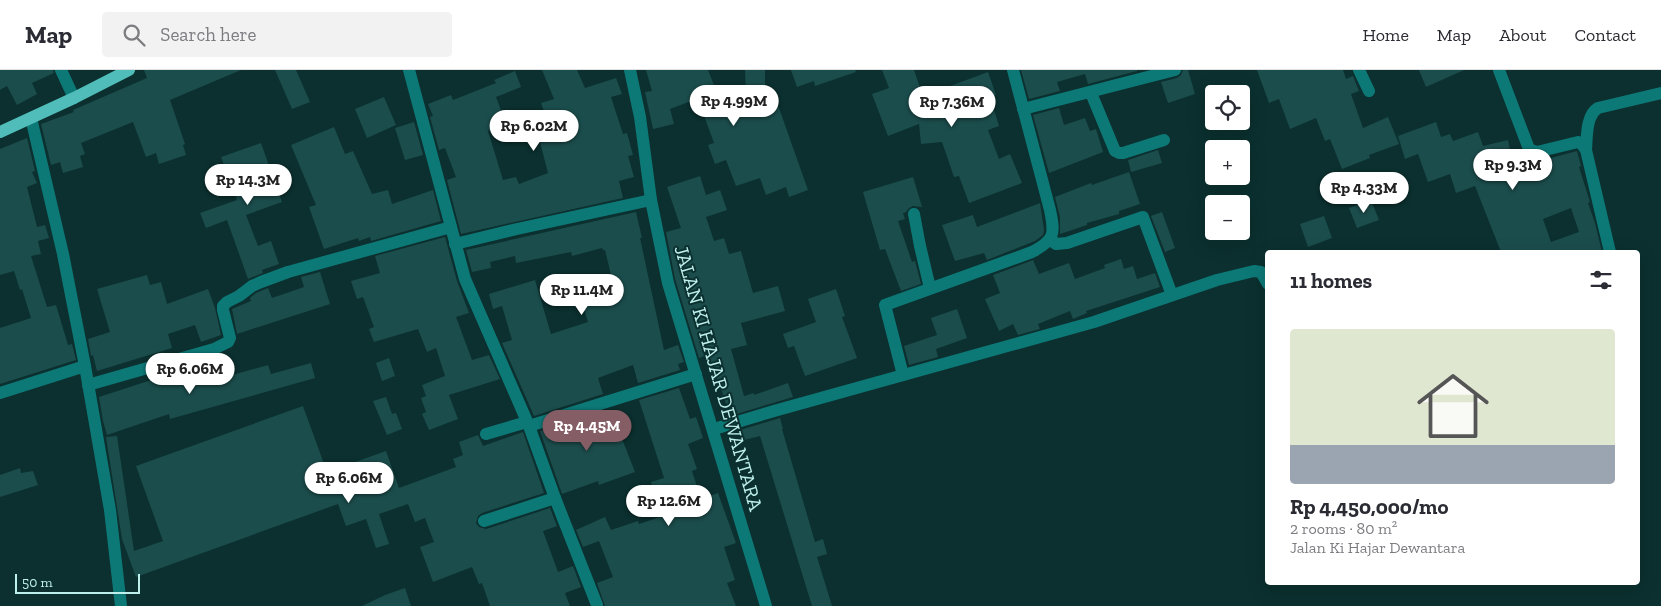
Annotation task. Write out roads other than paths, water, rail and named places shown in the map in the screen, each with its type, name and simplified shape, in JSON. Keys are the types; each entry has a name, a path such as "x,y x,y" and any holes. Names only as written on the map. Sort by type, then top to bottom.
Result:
{"main road":[{"path":"0,132 129,70"}],"street":[{"path":"61,70 74,98"},
{"path":"409,70 451,227 472,297 528,424 554,498 597,605"},
{"name":"JALAN KI HAJAR DEWANTARA","path":"630,70 640,117 651,200 668,283 714,429 766,606"},
{"path":"903,375 885,305 1032,252 1045,246 1051,240 1053,233 1050,210 1013,70"},
{"path":"1023,109 1175,70"},
{"path":"1359,70 1369,91"},
{"path":"1499,70 1529,149 1537,152 1578,142 1586,150"},
{"path":"1090,93 1115,151 1118,153 1164,140"},
{"path":"1610,250 1586,150 1591,117 1594,110 1598,108 1661,93"},
{"path":"31,118 63,254 85,366 110,510 121,606"},
{"path":"456,244 651,200"},
{"path":"914,214 930,288"},
{"path":"1051,240 1056,244 1067,243 1143,216 1172,295"},
{"path":"88,385 214,349 228,342 230,338 222,310 223,306 261,282 288,272 451,227"},
{"path":"714,429 1094,322 1217,280 1254,271 1261,272 1265,279"},
{"path":"0,393 85,366"},
{"path":"486,434 528,424 696,374"},
{"path":"484,521 554,498"}]}
